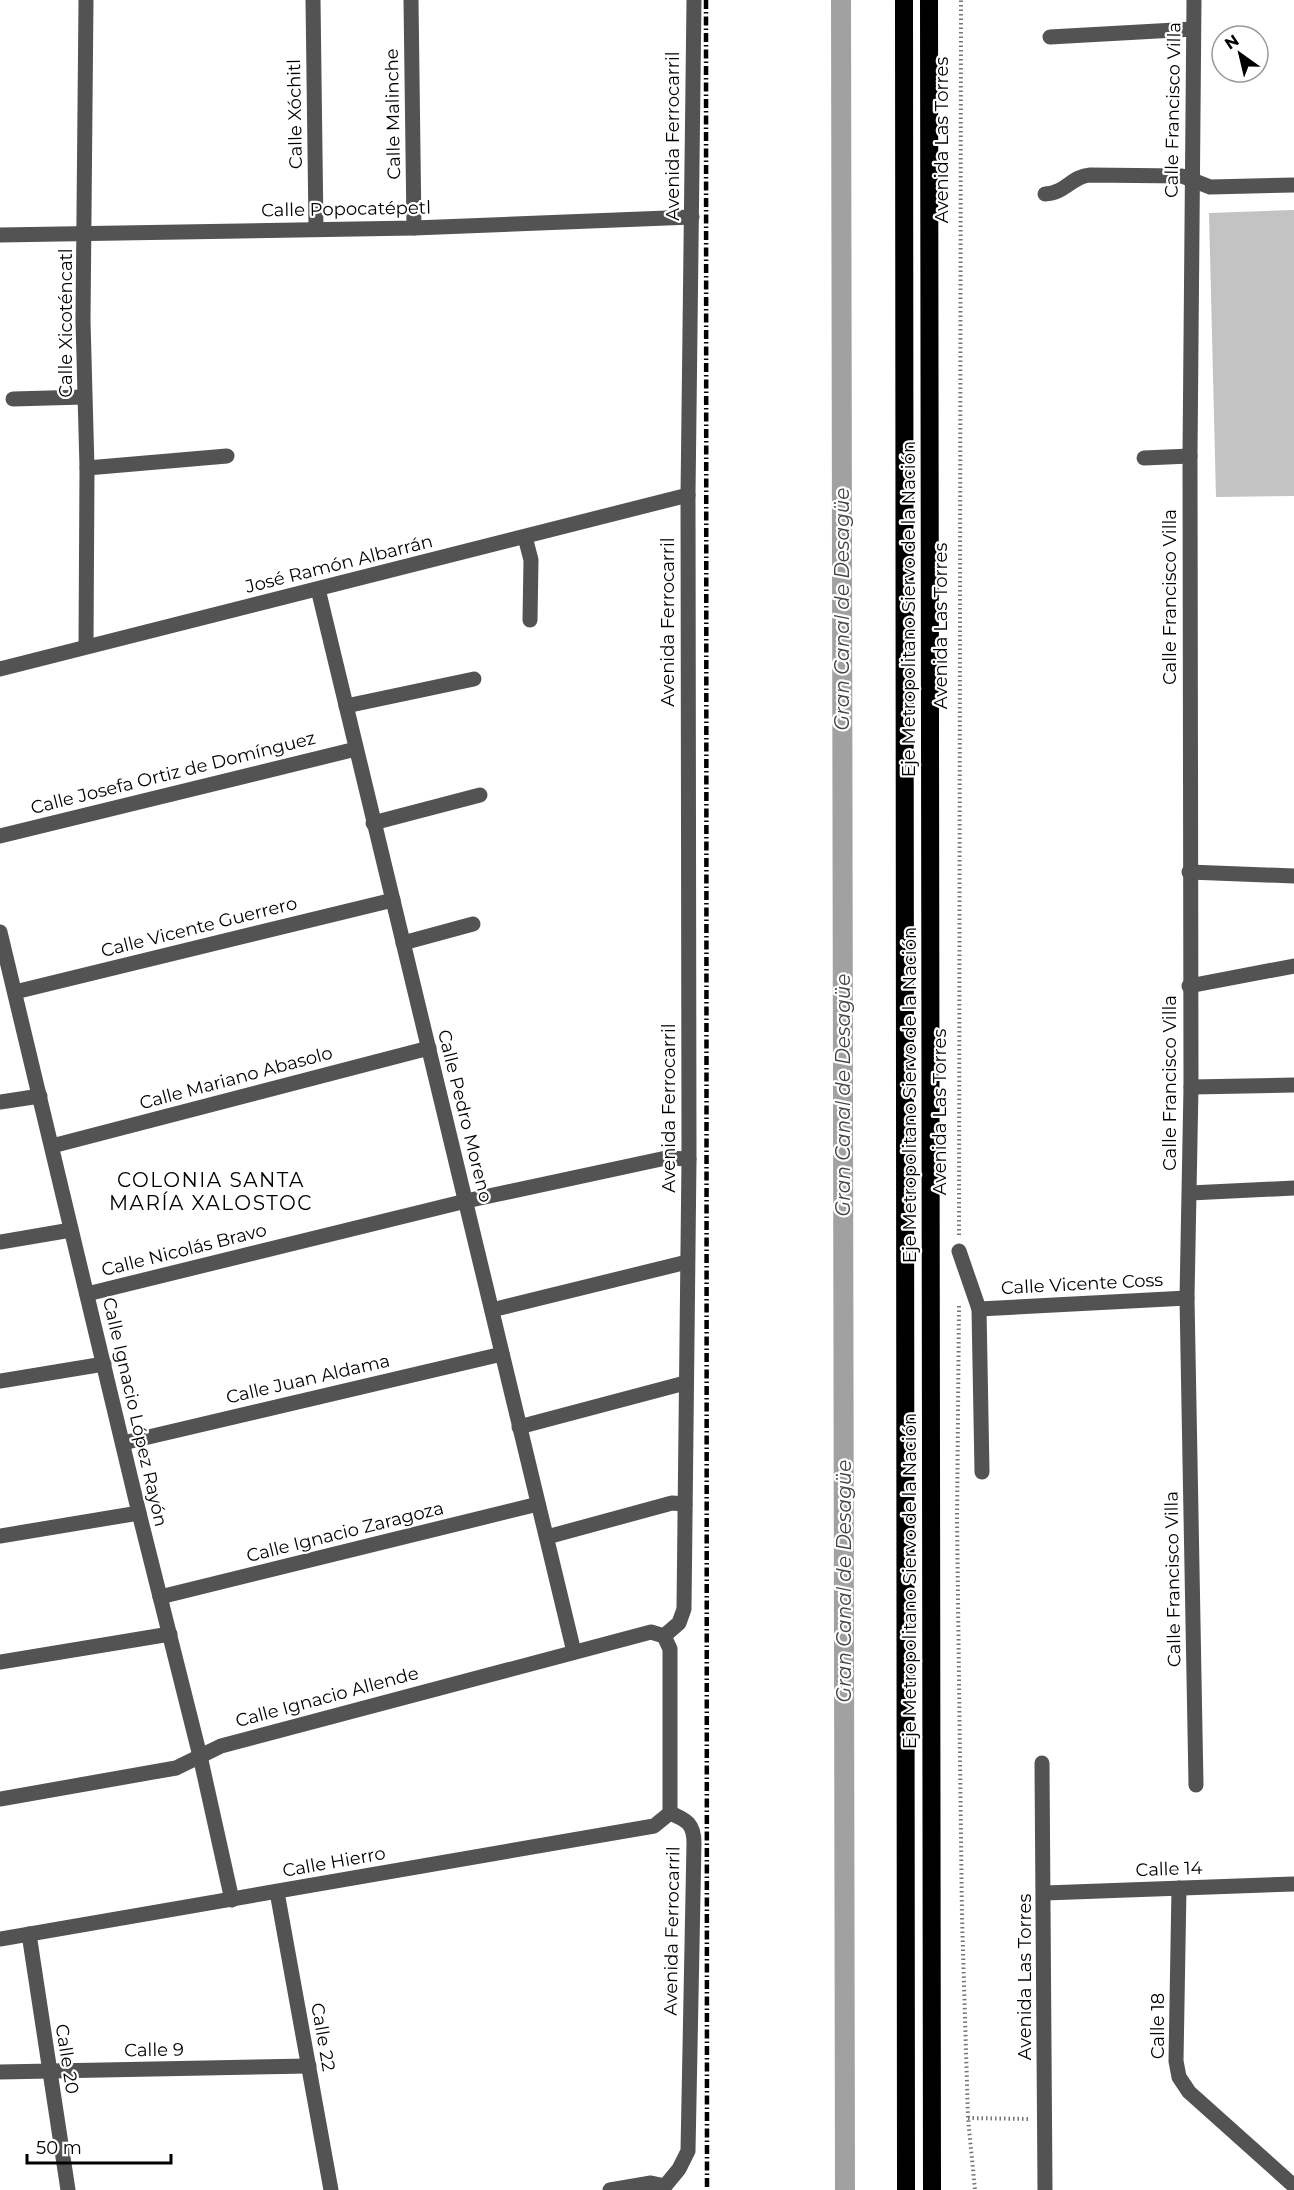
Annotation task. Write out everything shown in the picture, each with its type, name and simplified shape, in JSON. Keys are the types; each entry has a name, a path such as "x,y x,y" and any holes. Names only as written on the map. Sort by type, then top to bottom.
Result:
{"highway":[{"name":"Eje Metropolitano Siervo de la Nación","path":"904,0 906,2190"},
{"name":"Eje Metropolitano Siervo de la Nación","path":"929,0 933,2190"}],"street":[{"name":"Calle Xicoténcatl","path":"86,646 87,468 84,397 87,0"},
{"name":"Calle Xóchitl","path":"313,0 316,228"},
{"name":"Calle Malinche","path":"411,0 414,228"},
{"name":"Avenida Ferrocarril","path":"664,1636 679,1623 684,1609 689,1159 687,495 693,217 694,0"},
{"name":"Calle Francisco Villa","path":"1194,0 1190,456 1189,986 1191,1086 1187,1298 1196,1785"},
{"path":"1050,37 1193,29"},
{"path":"1045,194 1062,191 1082,175 1174,176 1210,187 1294,185"},
{"name":"Calle Popocatépetl","path":"0,235 414,228 693,217"},
{"path":"13,399 84,397"},
{"path":"87,468 227,456"},
{"path":"1144,458 1190,456"},
{"name":"José Ramón Albarrán","path":"0,669 687,495"},
{"path":"525,537 531,560 530,620"},
{"name":"Calle Pedro Moreno","path":"318,589 574,1652"},
{"path":"346,706 474,679"},
{"name":"Calle Josefa Ortiz de Domínguez","path":"0,836 356,749"},
{"path":"373,823 480,795"},
{"path":"1189,872 1294,876"},
{"name":"Calle Vicente Guerrero","path":"15,992 393,900"},
{"path":"403,943 472,924"},
{"name":"Calle Ignacio López Rayón","path":"0,932 3,960 15,992 139,1513 200,1756 232,1900"},
{"path":"1189,986 1294,966"},
{"name":"Calle Mariano Abasolo","path":"52,1146 429,1048"},
{"path":"1191,1086 1294,1085"},
{"path":"0,1102 40,1096"},
{"name":"Calle Nicolás Bravo","path":"87,1294 466,1201 666,1158 689,1159"},
{"name":"Calle Francisco Villa","path":"1190,1193 1294,1188"},
{"path":"0,1242 71,1230"},
{"path":"959,1251 979,1309 981,1472"},
{"path":"492,1310 687,1262"},
{"name":"Calle Vicente Coss","path":"979,1309 1187,1298"},
{"name":"Calle Juan Aldama","path":"123,1443 502,1354"},
{"path":"0,1381 104,1364"},
{"path":"519,1427 686,1383"},
{"path":"547,1537 672,1503 685,1503"},
{"name":"Calle Ignacio Zaragoza","path":"160,1597 538,1504"},
{"path":"0,1536 139,1513"},
{"name":"Calle Ignacio Allende","path":"0,1799 176,1768 221,1746 651,1632 664,1636"},
{"path":"0,1662 170,1634"},
{"path":"664,1636 670,1649 670,1813"},
{"name":"Avenida Las Torres","path":"1042,1763 1045,1893 1045,2190"},
{"name":"Avenida Ferrocarril","path":"666,2188 680,2169 688,2151 693,1855 692,1825 686,1819 670,1813"},
{"name":"Calle Hierro","path":"0,1939 654,1826 670,1813"},
{"name":"Calle 14","path":"1045,1893 1294,1884"},
{"name":"Calle 18","path":"1179,1888 1176,2061 1179,2077 1189,2092 1294,2186"},
{"name":"Calle 22","path":"277,1892 331,2190"},
{"name":"Calle 20","path":"29,1934 68,2190"},
{"name":"Calle 9","path":"0,2072 309,2066"},
{"path":"610,2190 651,2183 666,2188"}],"path":[{"name":"Avenida Las Torres","path":"959,1251 961,0"},
{"path":"959,1298 957,1520 962,1905 969,2118 975,2190"},
{"path":"969,2118 1045,2119"}],"building":[{"path":"1294,210 1294,496 1216,497 1209,213"}],"waterway":[{"name":"Gran Canal de Desagüe","path":"841,0 845,2190"}],"railway":[{"path":"706,0 707,2190"}],"district":[{"name":"COLONIA SANTA MARÍA XALOSTOC","path":"211,1192"}]}
